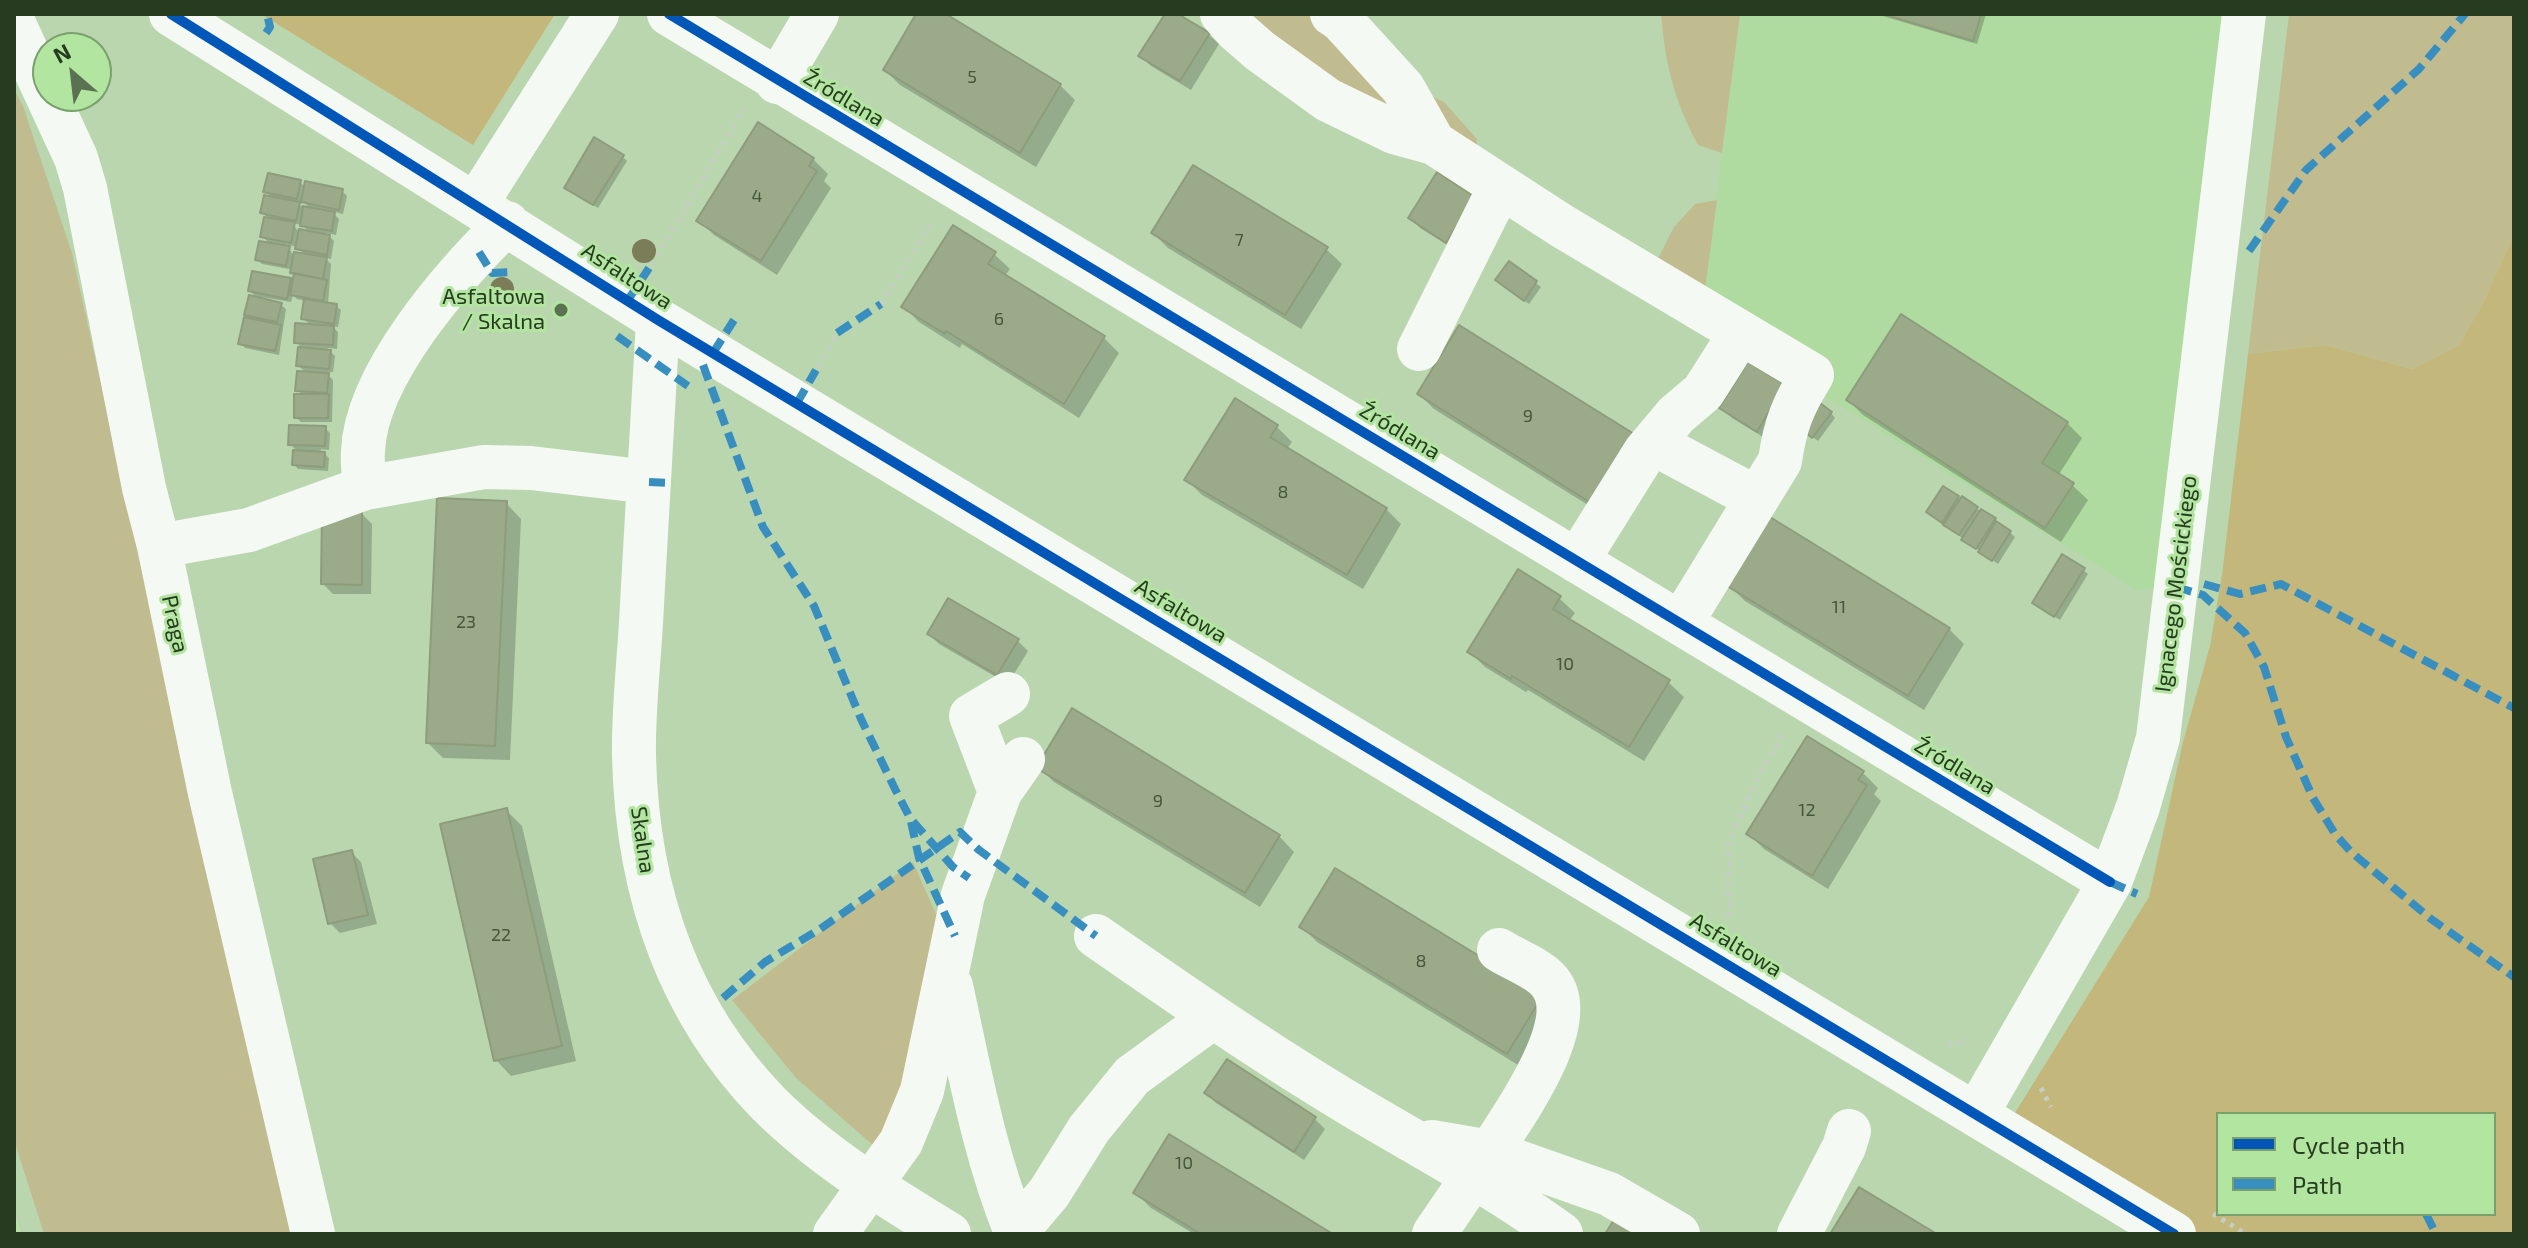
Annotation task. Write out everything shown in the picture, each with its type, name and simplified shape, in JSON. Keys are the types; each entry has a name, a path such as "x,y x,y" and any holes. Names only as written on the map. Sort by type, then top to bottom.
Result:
{"street":[{"name":"Asfaltowa","path":"171,14 658,320 2174,1234"},
{"path":"365,488 363,449 371,411 396,358 442,293 492,213 597,14"},
{"name":"Źródlana","path":"669,14 953,188 2110,882"},
{"path":"771,78 817,14"},
{"path":"1222,14 1260,51 1328,100 1394,132 1434,143 1500,187 1812,375 1794,403 1784,430 1780,461 1681,623"},
{"path":"1332,14 1403,88 1434,143"},
{"name":"Ignacego Mościckiego","path":"1977,1113 2110,882 2138,807 2158,738 2244,14"},
{"name":"Praga","path":"14,24 76,158 85,188 140,472 159,546 210,793 313,1234"},
{"path":"1419,349 1500,187"},
{"name":"Skalna","path":"658,320 634,754 639,835 652,902 674,963 702,1019 733,1062 768,1102 821,1151 949,1234"},
{"path":"1577,561 1653,443 1676,415 1703,392 1740,334"},
{"path":"1653,443 1743,491"},
{"path":"159,546 249,530 365,488 484,467 531,468 649,482"},
{"path":"835,1234 901,1142 922,1091 963,895 1011,775 971,716 1008,694"},
{"path":"1096,936 1213,1017 1410,1139 1482,1164 1609,1194 1678,1234"},
{"path":"1434,1234 1531,1087 1553,1042 1559,1016 1548,979 1499,950"},
{"path":"947,971 980,1113 1015,1233"},
{"path":"1015,1233 1049,1193 1089,1129 1132,1076 1213,1017"},
{"path":"1799,1234 1844,1147 1849,1131"},
{"path":"1482,1164 1561,1234"}],"path":[{"path":"649,268 771,78"},
{"path":"881,304 953,188"},
{"path":"816,370 837,333"},
{"path":"1729,917 1729,842 1761,771 1805,699"}],"shaded area":[{"path":"261,14 555,14 473,145"},
{"path":"1237,14 1314,14 1376,71 1444,102 1477,139 1475,170"},
{"path":"1661,14 1740,14 1722,153 1698,145 1683,113 1668,65"},
{"path":"1740,14 2242,14 2176,587 2135,589 1701,319"},
{"path":"2289,14 2514,14 2514,241 2511,241 2484,301 2459,345 2412,369 2325,345 2248,354"},
{"path":"14,89 23,106 72,253 140,561 302,1234 44,1234 14,1140"},
{"path":"1717,200 1701,319 1646,282 1674,227 1695,204"},
{"path":"2511,241 2514,241 2514,1234 2158,1234 2000,1137 2149,897 2183,742 2210,646 2222,575 2248,354 2325,345 2412,369 2459,345 2484,301"},
{"path":"913,862 946,937 883,1154 796,1078 732,1000"}],"building":[{"path":"916,14 946,14 1061,84 1020,153 883,70"},
{"path":"1165,14 1178,14 1210,33 1180,81 1138,56"},
{"path":"1883,14 1981,14 1973,41"},
{"path":"758,122 814,158 809,166 817,171 761,261 696,221"},
{"path":"594,137 624,155 593,205 564,188"},
{"path":"1193,165 1328,247 1285,315 1151,233"},
{"path":"1437,172 1475,197 1446,243 1408,218"},
{"path":"268,173 301,180 297,199 263,192"},
{"path":"305,181 343,189 339,210 301,202"},
{"path":"264,195 300,202 296,221 260,213"},
{"path":"303,206 335,212 332,231 300,226"},
{"path":"264,217 295,222 291,243 260,237"},
{"path":"953,225 996,252 988,264 1105,336 1064,404 901,307"},
{"path":"299,229 330,235 327,255 295,249"},
{"path":"259,241 290,246 286,266 255,260"},
{"path":"294,252 327,257 323,279 290,273"},
{"path":"1509,261 1537,281 1524,301 1495,280"},
{"path":"252,271 291,278 287,299 248,291"},
{"path":"294,273 327,280 323,301 290,295"},
{"path":"249,295 282,303 277,322 244,315"},
{"path":"304,299 337,304 334,324 301,319"},
{"path":"1901,314 2068,422 2042,463 2074,483 2045,528 1846,400"},
{"path":"244,317 281,325 275,351 238,344"},
{"path":"295,323 334,326 333,345 294,343"},
{"path":"1459,325 1639,437 1596,506 1417,394"},
{"path":"298,347 331,350 329,369 296,366"},
{"path":"1748,362 1785,385 1757,432 1719,408"},
{"path":"297,371 329,373 327,393 295,391"},
{"path":"294,394 329,394 328,418 294,418"},
{"path":"1235,398 1278,425 1270,437 1387,508 1347,575 1184,480"},
{"path":"1816,400 1832,412 1812,438 1796,425"},
{"path":"289,425 326,426 325,446 288,445"},
{"path":"293,450 325,452 324,467 292,465"},
{"path":"1943,486 1959,496 1942,523 1926,512"},
{"path":"1962,496 1978,507 1959,535 1943,525"},
{"path":"437,498 507,501 495,746 426,743"},
{"path":"1981,509 1996,518 1976,549 1961,540"},
{"path":"322,511 362,512 362,585 321,584"},
{"path":"1770,517 1950,628 1908,696 1727,586"},
{"path":"1996,521 2011,531 1992,561 1978,552"},
{"path":"2062,554 2085,568 2054,617 2032,603"},
{"path":"1518,569 1561,596 1553,609 1670,680 1629,747 1467,652"},
{"path":"948,598 1019,639 997,675 927,634"},
{"path":"1072,708 1280,835 1245,893 1036,768"},
{"path":"1807,736 1864,771 1858,780 1867,785 1812,876 1746,834"},
{"path":"507,808 562,1046 494,1061 440,824"},
{"path":"352,850 368,915 328,924 313,859"},
{"path":"1335,868 1543,995 1507,1054 1299,927"},
{"path":"1227,1059 1316,1117 1294,1152 1204,1093"},
{"path":"1169,1134 1333,1234 1201,1234 1133,1193"},
{"path":"1859,1187 1937,1234 1830,1234"},
{"path":"1619,1212 1654,1234 1605,1234"}],"railway":[{"path":"14,1219 19,1234"}],"marked path":[{"path":"266,33 270,27 267,14"},
{"path":"2249,251 2306,170 2419,69 2465,14"},
{"path":"479,252 492,273 512,272"},
{"path":"628,300 649,268"},
{"path":"837,333 881,304"},
{"path":"713,353 734,320"},
{"path":"617,336 688,386"},
{"path":"703,365 763,527 814,606 861,719 910,818 953,867 969,878"},
{"path":"797,403 816,370"},
{"path":"649,482 673,483"},
{"path":"2204,584 2240,594 2281,584 2514,708"},
{"path":"2176,587 2203,595 2245,633 2264,667 2286,737 2313,798 2335,834 2351,852 2431,919 2514,977"},
{"path":"911,822 919,858 955,936"},
{"path":"723,998 765,962 820,929 960,832 979,850 1096,936"},
{"path":"2110,882 2137,894"},
{"path":"2427,1216 2436,1234"}],"cycle path":[{"path":"171,14 658,320 2174,1234"},
{"path":"669,14 2110,882"}],"place":[{"name":"Asfaltowa / Skalna","path":"561,310"}]}
